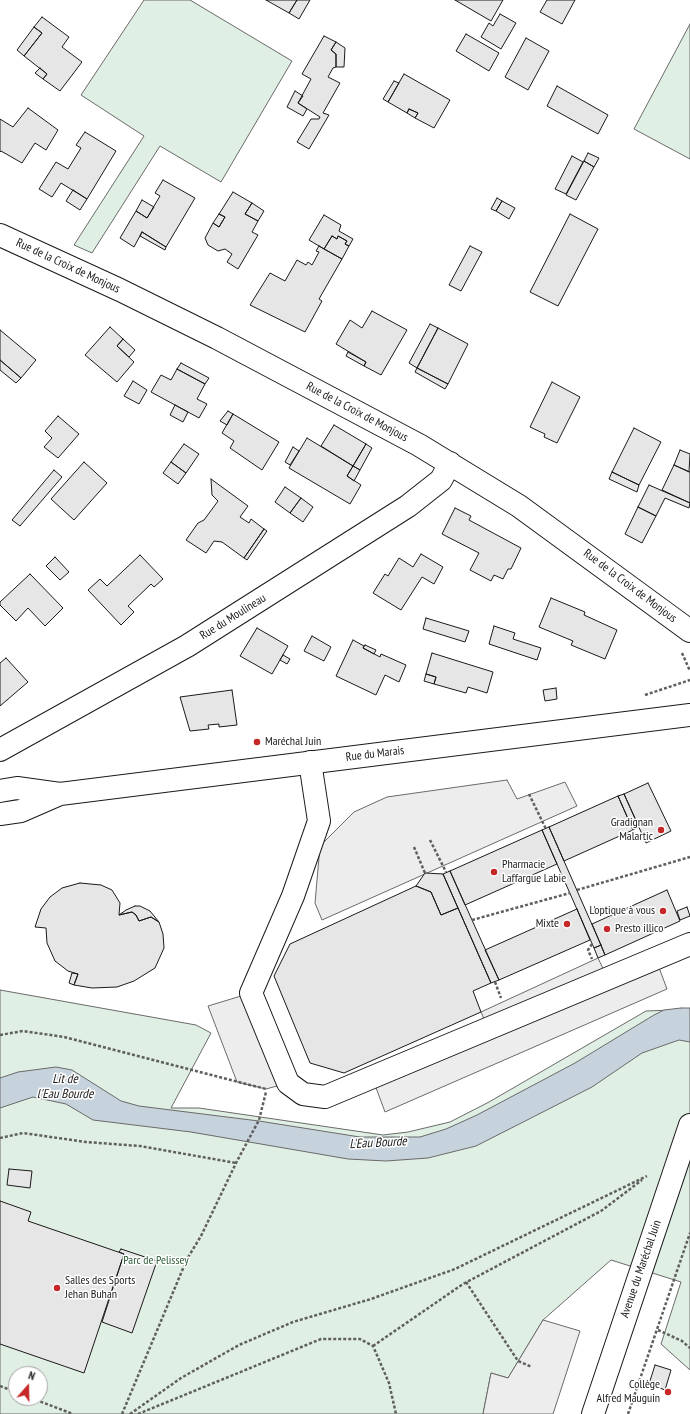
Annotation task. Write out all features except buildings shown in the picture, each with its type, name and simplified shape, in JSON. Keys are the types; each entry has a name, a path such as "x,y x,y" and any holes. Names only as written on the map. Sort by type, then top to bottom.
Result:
{"street":[{"name":"Rue de la Croix de Monjous","path":"0,235 120,290 210,334 419,445 525,510 690,632"},
{"name":"Rue du Moulineau","path":"0,750 187,646 401,510 441,480 450,463"},
{"name":"Rue du Marais","path":"0,791 17,788 60,794 690,716"},
{"path":"310,762 319,821 293,896 251,993 288,1083 303,1094 325,1097 690,944"},
{"name":"Rue du Marais","path":"0,814 21,811 60,794"},
{"name":"Avenue du Maréchal Juin","path":"593,1414 690,1125"}],"path":[{"path":"529,794 546,829"},
{"path":"430,840 446,872"},
{"path":"414,847 426,873"},
{"path":"577,890 690,857"},
{"path":"472,920 570,893"},
{"path":"0,1035 23,1031 64,1037 266,1089 288,1083"},
{"path":"122,1414 188,1259 201,1236 258,1120 266,1089"},
{"path":"0,1138 23,1133 86,1142 140,1146 236,1163"},
{"path":"130,1414 181,1378 239,1345 294,1322 371,1299 455,1269 647,1176 601,1211 466,1282 373,1346"},
{"path":"628,1414 690,1233"},
{"path":"466,1282 518,1361 532,1367"},
{"path":"658,1330 682,1341 690,1348"},
{"path":"138,1414 321,1339 360,1339 373,1346 389,1383 396,1414"},
{"path":"48,1405 73,1414"}],"green space":[{"path":"144,0 190,0 292,61 221,182 160,146 92,253 74,245 144,136 81,95"},
{"path":"690,24 690,159 634,129"},
{"name":"Parc de Pelissey","path":"0,990 196,1025 211,1033 171,1108 199,1108 383,1135 408,1132 450,1122 489,1102 646,1011 672,1010 690,1015 690,1370 661,1344 681,1282 611,1260 543,1320 508,1378 491,1373 483,1414 0,1414"}],"shaded area":[{"path":"507,780 517,799 565,782 577,806 322,920 315,903 320,846 354,812 387,797"},
{"path":"655,957 667,989 385,1112 372,1077 488,1028 481,1012 598,958 607,977"},
{"path":"251,993 288,1083 266,1089 237,1082 208,1006"},
{"path":"543,1320 580,1331 553,1414 483,1414 491,1373 508,1378"}],"water":[{"name":"Lit de l'Eau Bourde","path":"690,1008 690,1042 679,1040 642,1053 592,1087 476,1146 428,1158 386,1161 348,1159 191,1132 93,1120 66,1104 33,1097 0,1108 0,1078 18,1072 56,1067 72,1070 121,1101 139,1106 259,1121 360,1137 420,1137 446,1129 477,1115 575,1063 664,1010"}],"place":[{"name":"Maréchal Juin","path":"257,742"},
{"name":"Gradignan Malartic","path":"661,830"},
{"name":"Pharmacie Laffargue Labie","path":"494,872"},
{"name":"L'optique à vous","path":"663,911"},
{"name":"Mixte","path":"567,924"},
{"name":"Presto illico","path":"607,929"},
{"name":"Salles des Sports Jehan Buhan","path":"57,1288"},
{"name":"Collège Alfred Mauguin","path":"668,1392"}],"water label":[{"name":"L'Eau Bourde","path":"378,1143"}]}
